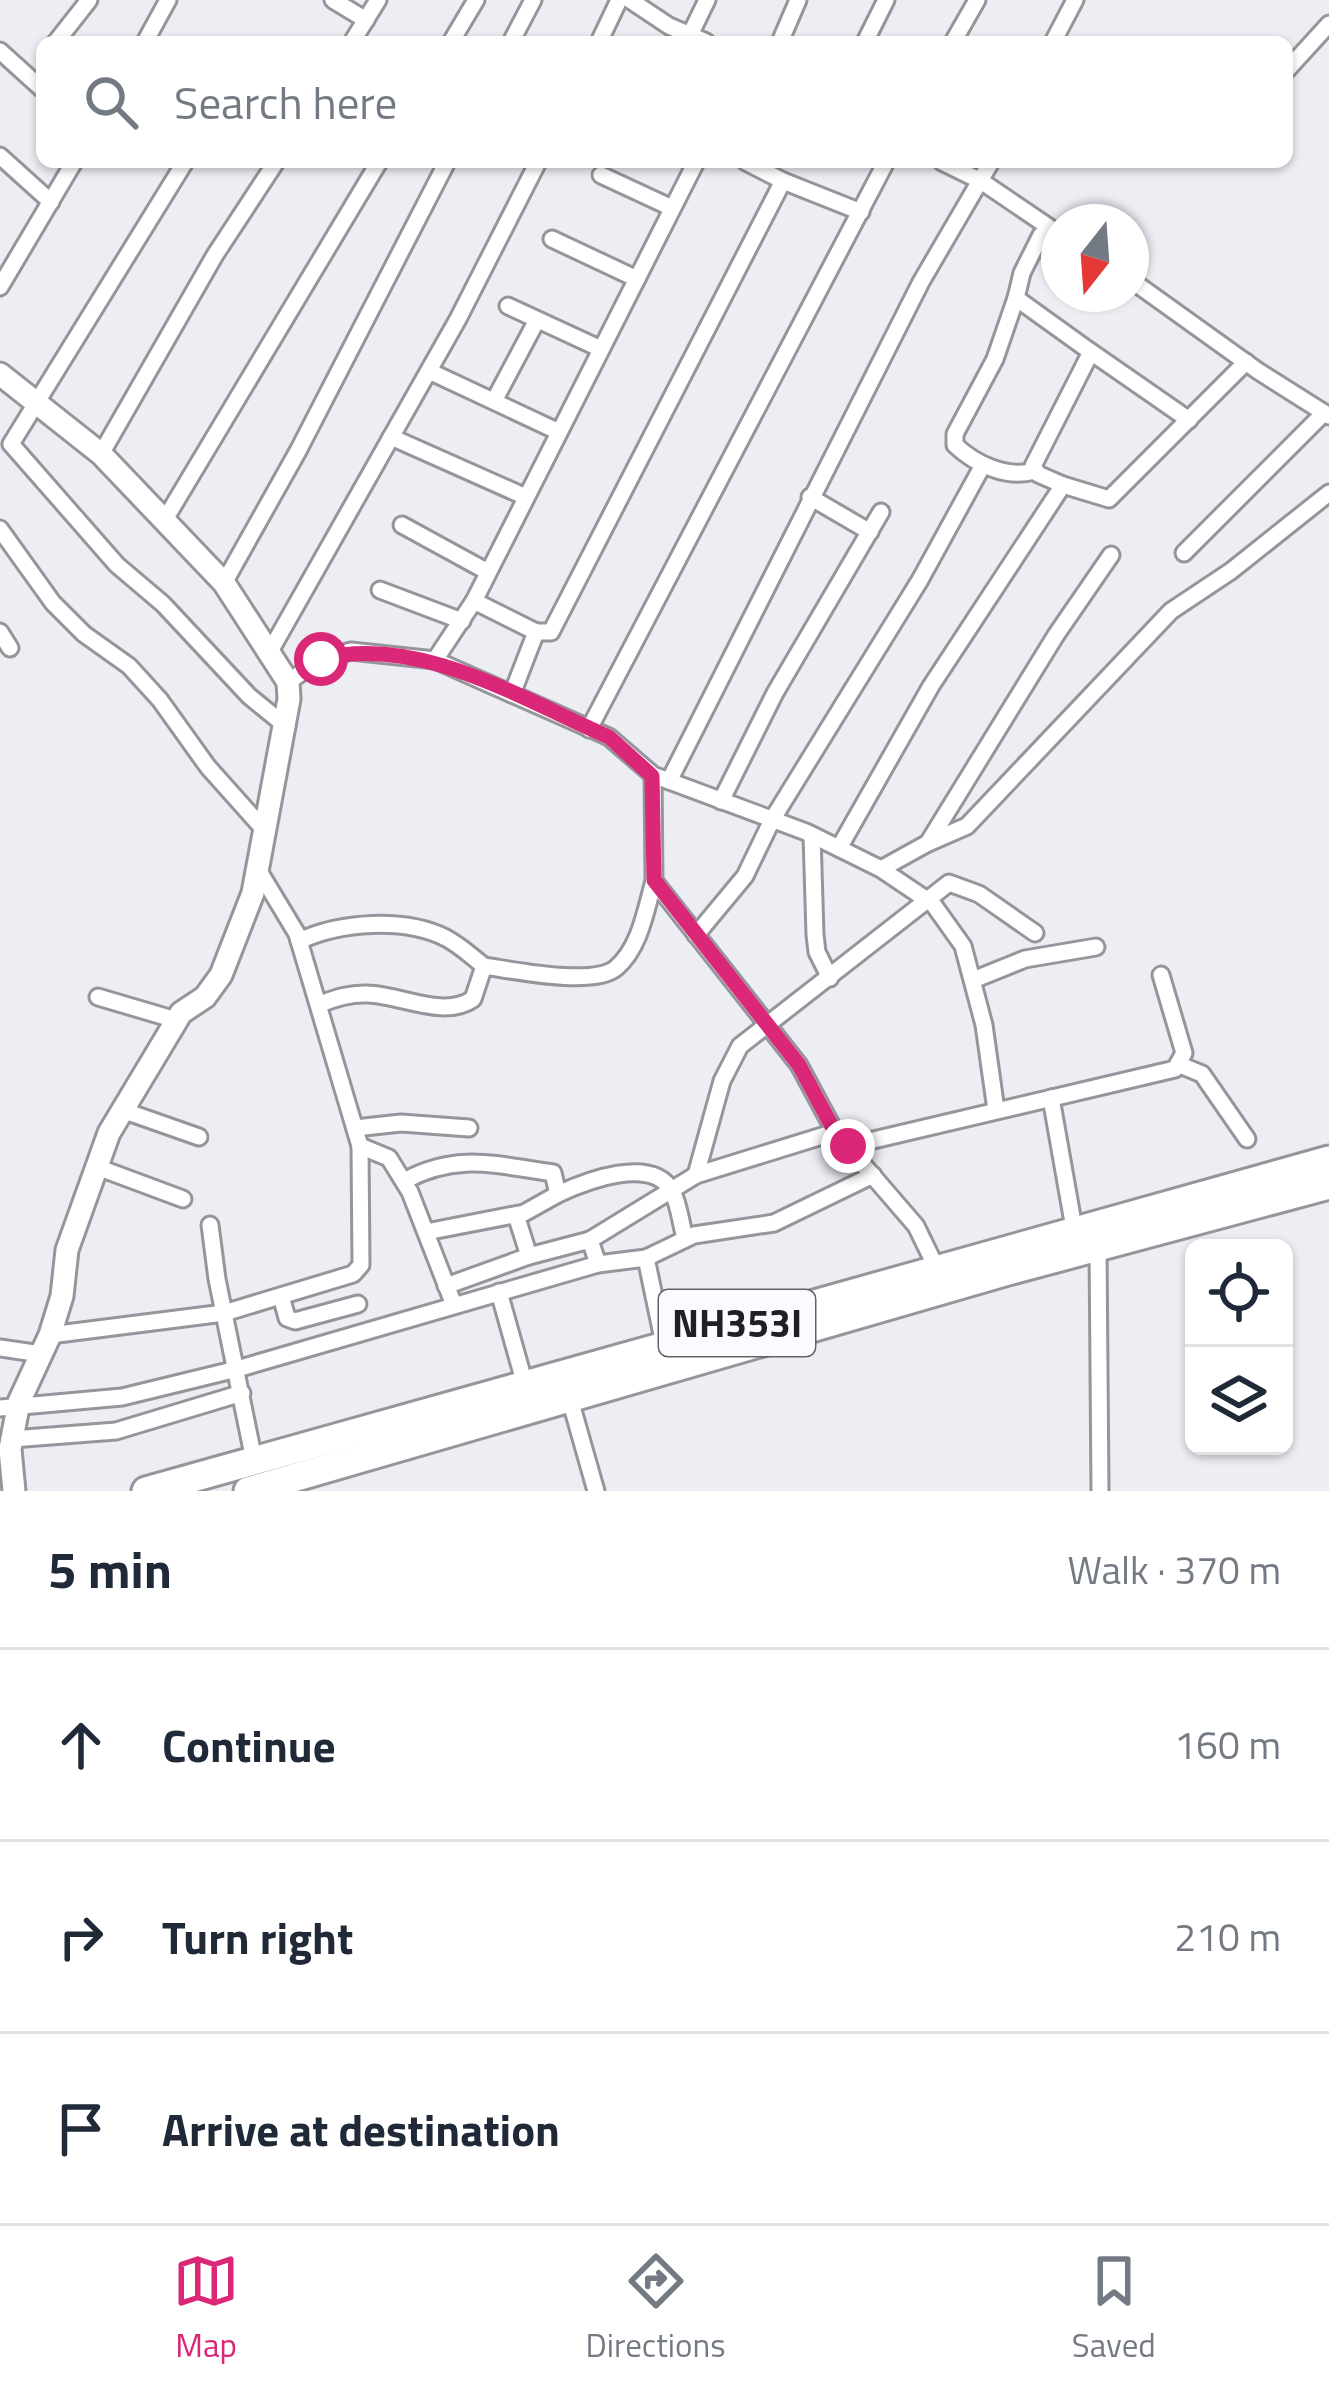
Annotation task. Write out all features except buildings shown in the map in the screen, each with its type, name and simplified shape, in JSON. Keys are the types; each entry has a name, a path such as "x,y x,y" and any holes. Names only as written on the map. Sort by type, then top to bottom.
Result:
{"highway":[{"name":"NH353I","path":"248,1491 664,1344 1074,1228 1328,1169"},
{"name":"NH353I","path":"146,1491 254,1460 527,1395 569,1396 1097,1246 1328,1169"}],"street":[{"path":"61,36 89,0"},
{"path":"148,36 168,0"},
{"path":"333,0 366,20"},
{"path":"356,36 378,0"},
{"path":"455,36 476,0"},
{"path":"514,36 533,0"},
{"path":"602,36 620,0"},
{"path":"630,0 694,36"},
{"path":"698,36 707,0"},
{"path":"783,36 798,0"},
{"path":"868,36 886,0"},
{"path":"956,36 977,0"},
{"path":"1056,36 1075,0"},
{"path":"1293,63 1329,24"},
{"path":"0,51 35,83"},
{"path":"0,156 50,202"},
{"path":"2,276 70,168"},
{"path":"181,168 11,444 117,566 164,604 249,696 287,727"},
{"path":"101,454 215,255 272,168"},
{"path":"164,520 375,168"},
{"path":"224,583 444,168"},
{"path":"269,652 429,370 535,168"},
{"path":"435,661 474,601 693,168"},
{"path":"758,168 861,212"},
{"path":"589,729 883,168"},
{"path":"954,168 981,181 1041,227"},
{"path":"299,941 320,931 388,926 442,936 484,966 595,976 614,969 634,943 654,880 661,778 921,282 988,168"},
{"path":"601,175 672,208"},
{"path":"474,601 536,632 551,632 783,181"},
{"path":"553,239 637,279"},
{"path":"1041,247 1022,273 995,359 955,434 955,445 983,465 1012,473 1034,471 1109,500 1246,362"},
{"path":"1149,293 1326,414 1184,553"},
{"path":"1016,298 1189,420"},
{"path":"508,306 601,349"},
{"path":"494,401 538,320"},
{"path":"1034,471 1034,460 1090,352"},
{"path":"429,370 559,432"},
{"path":"0,374 101,454 224,583 288,682 287,727 259,871 221,975 205,997 181,1012 122,1110 97,1167 67,1250 62,1296 45,1345 9,1409 14,1491"},
{"path":"391,437 526,497"},
{"path":"696,935 745,876 772,820 920,580 983,465"},
{"path":"838,848 931,686 1063,485"},
{"path":"881,868 967,826 1171,610 1232,571 1329,493"},
{"path":"810,497 870,532"},
{"path":"721,801 775,693 881,512"},
{"path":"402,525 488,572"},
{"path":"0,531 53,603 84,634 129,666 160,700 208,767 266,832"},
{"path":"928,843 1111,555"},
{"path":"380,590 462,621"},
{"path":"0,632 10,648"},
{"path":"512,694 536,632"},
{"path":"288,682 321,659 351,652 435,661 589,729 661,778 812,835 881,868 927,900 963,946 974,980 996,1110"},
{"path":"812,835 814,935 830,978"},
{"path":"0,1348 45,1345 224,1313 359,1270 360,1146 299,941 259,871"},
{"path":"654,880 799,1065 835,1132 916,1226 937,1267"},
{"path":"696,1174 722,1082 740,1046 949,883 979,894 1035,933"},
{"path":"974,980 1025,959 1096,947"},
{"path":"320,1004 367,994 449,1009 473,999 484,966"},
{"path":"1161,975 1184,1053 1180,1065"},
{"path":"98,997 176,1020"},
{"path":"848,1146 1180,1065 1202,1074 1247,1139"},
{"path":"1051,1098 1074,1228"},
{"path":"122,1110 199,1137"},
{"path":"355,1128 401,1123 469,1128"},
{"path":"446,1286 590,1240 696,1174 835,1132"},
{"path":"360,1146 389,1158 404,1181 454,1305"},
{"path":"404,1181 432,1166 462,1161 553,1173 558,1194"},
{"path":"97,1167 183,1198"},
{"path":"426,1232 516,1215 589,1180 636,1174 658,1176 672,1191 685,1238"},
{"path":"9,1409 122,1397 237,1369 598,1264 646,1258 685,1238 774,1223 873,1175"},
{"path":"516,1215 529,1256"},
{"path":"210,1225 254,1460"},
{"path":"590,1240 598,1264"},
{"path":"1097,1246 1100,1491"},
{"path":"646,1258 664,1344"},
{"path":"499,1292 527,1395"},
{"path":"281,1296 287,1318 296,1321 358,1304"},
{"path":"12,1438 116,1431 242,1393"},
{"path":"569,1396 596,1491"}],"route":[{"path":"321,659 351,652 435,661 609,737 633,755 652,776 654,880 799,1065 835,1132 848,1146"}]}
